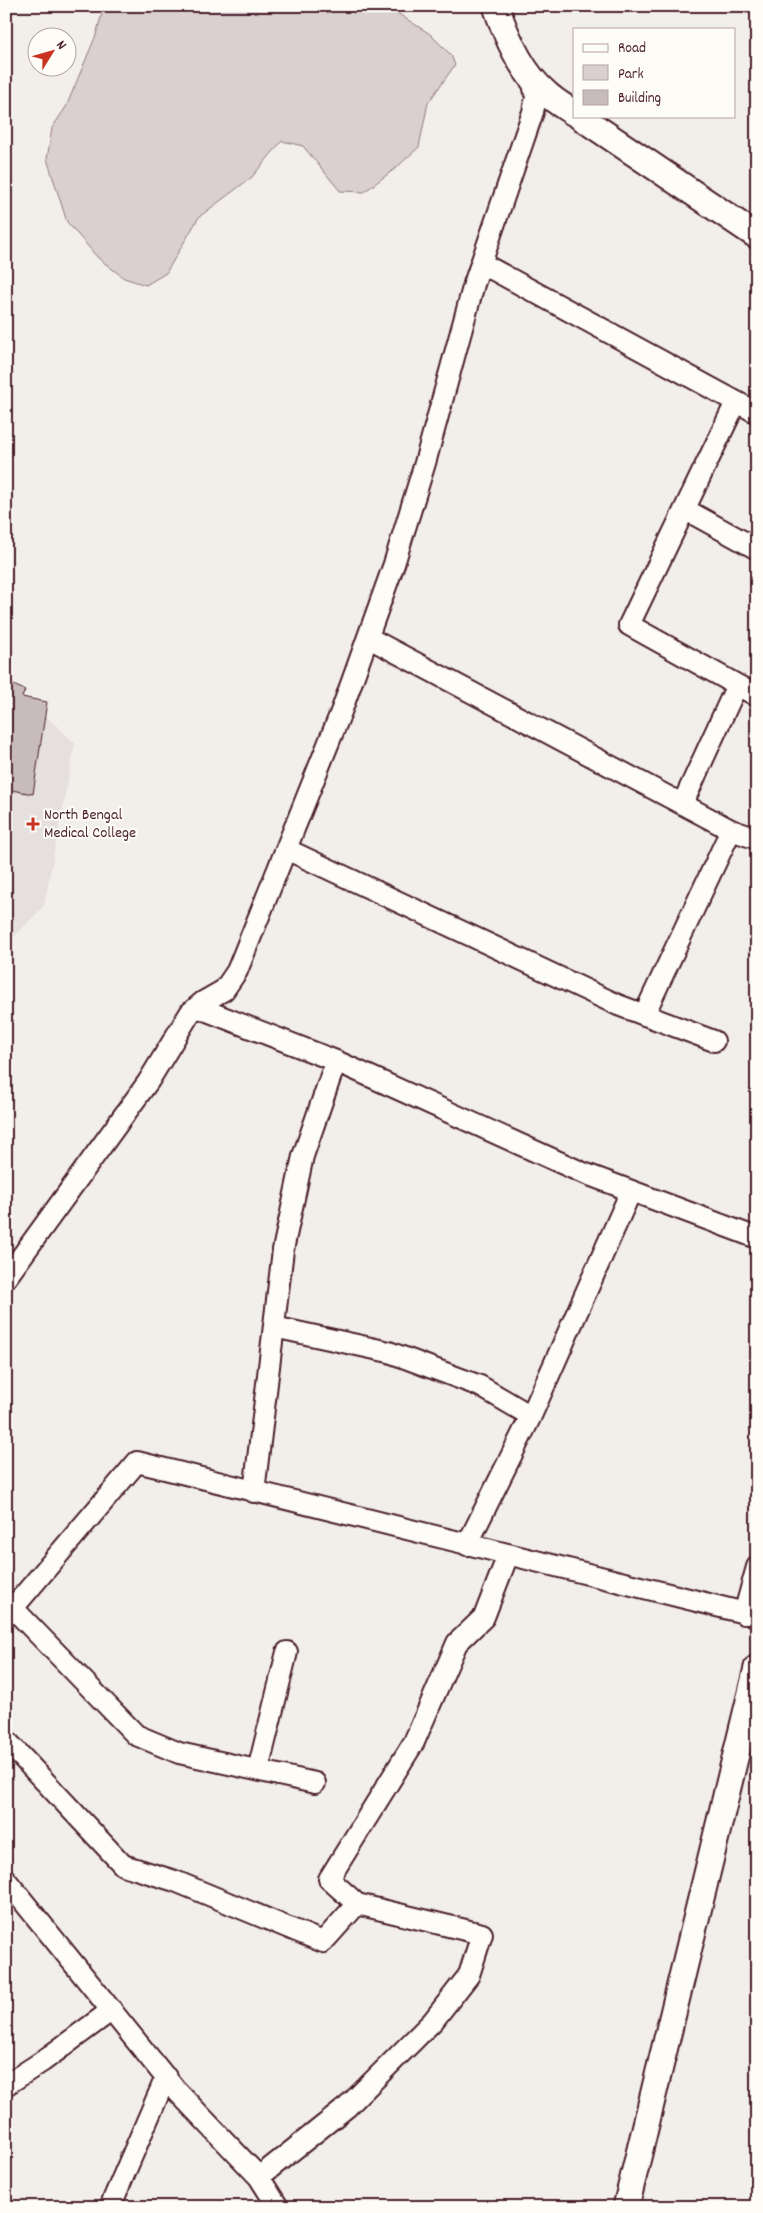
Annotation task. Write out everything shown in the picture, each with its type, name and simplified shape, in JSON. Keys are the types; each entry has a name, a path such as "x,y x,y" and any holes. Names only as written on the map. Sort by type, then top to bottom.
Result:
{"street":[{"path":"496,6 510,42 531,75 544,92 573,112"},
{"path":"6,1278 148,1082 174,1044 184,1022 197,1007 224,990 237,971 369,638 425,463 481,263 533,112 536,97 531,75"},
{"path":"582,118 757,236"},
{"path":"481,263 757,413"},
{"path":"736,402 686,510 629,625 757,696"},
{"path":"686,510 757,549"},
{"path":"369,638 731,830 757,839"},
{"path":"683,803 737,685"},
{"path":"644,1015 731,830"},
{"path":"286,849 618,1005 714,1041"},
{"path":"197,1007 336,1061 581,1172 757,1238"},
{"path":"254,1492 283,1250 303,1156 336,1061"},
{"path":"467,1545 531,1416 631,1191"},
{"path":"274,1327 389,1352 480,1386 531,1416"},
{"path":"315,1783 179,1753 136,1735 10,1605 137,1462 750,1615 757,1567"},
{"path":"259,2177 347,2107 433,2021 469,1975 482,1934 358,1904 329,1879 414,1742 457,1643 484,1617 508,1555"},
{"path":"258,1770 287,1652"},
{"path":"626,2207 757,1668"},
{"path":"6,1740 122,1865 175,1881 323,1942 358,1904"},
{"path":"6,1880 166,2077 259,2177 278,2207"},
{"path":"6,2084 43,2061 112,2010"},
{"path":"110,2207 166,2077"}],"shaded area":[{"name":"North Bengal Medical College","path":"6,679 75,743 44,906 6,945"}],"green space":[{"path":"104,6 386,6 430,34 451,55 455,65 428,103 419,147 396,168 364,192 340,191 303,146 282,141 252,177 199,217 166,273 146,285 124,278 98,258 67,222 47,159 52,128 66,107 96,35"}],"building":[{"path":"6,682 25,690 22,697 47,702 33,794 6,789"}],"place":[{"name":"North Bengal Medical College","path":"33,824"}]}
